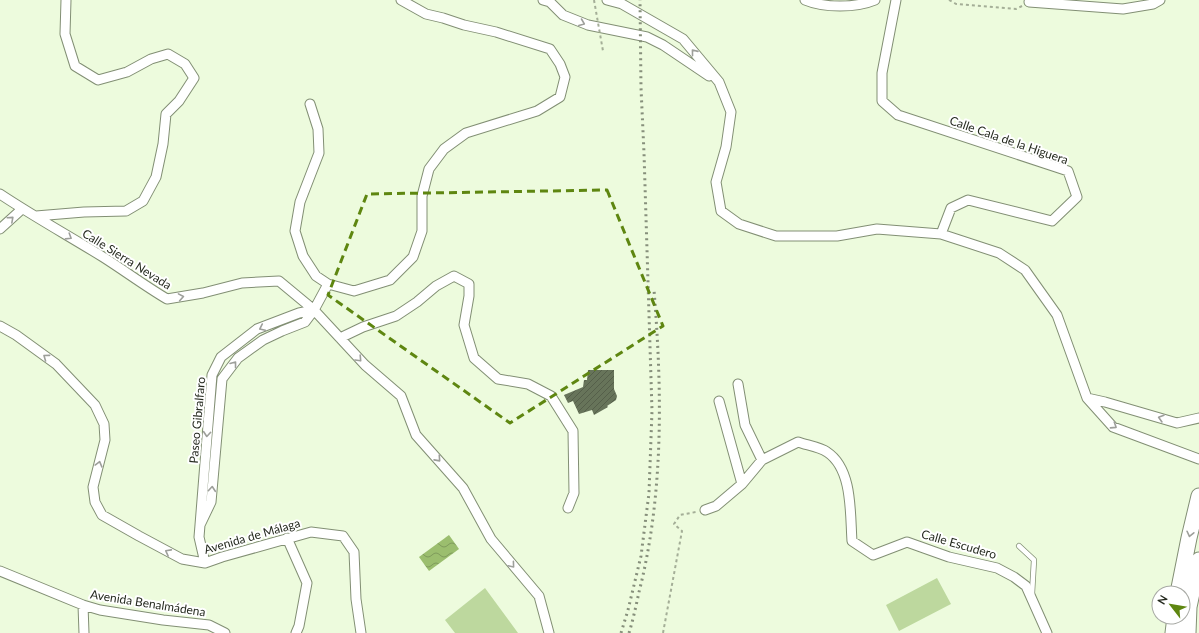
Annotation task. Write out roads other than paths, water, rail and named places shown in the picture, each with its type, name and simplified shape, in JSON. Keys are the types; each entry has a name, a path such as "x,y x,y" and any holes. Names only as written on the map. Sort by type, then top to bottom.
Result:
{"main road":[{"path":"1180,585 1199,496"},
{"path":"1190,630 1189,607 1199,560"}],"street":[{"path":"36,216 126,211 143,201 156,177 163,144 166,114 179,101 194,78 185,64 168,54 151,59 127,72 98,80 75,66 65,34 66,0"},
{"path":"310,104 318,128 319,153 300,202 295,231 303,256 316,276 328,284 354,291 390,280 413,257 422,231 422,196 429,169 444,149 466,133 537,111 560,97 565,77 560,64 550,49 496,32 426,14 401,0"},
{"path":"607,0 622,4 683,39 719,82 731,112 726,147 716,182 721,211 739,224 776,236 837,236 877,229 941,234 999,253 1025,270 1057,314 1087,398 1113,427 1199,459"},
{"path":"805,0 836,7 869,3 875,0"},
{"name":"Calle Cala de la Higuera","path":"896,0 882,72 882,101 898,115 1068,171 1077,197 1052,221 968,200 951,208 941,234"},
{"path":"1029,2 1123,9 1153,4 1160,0"},
{"path":"549,1 563,15 588,25 647,37 663,45 719,82"},
{"name":"Calle Sierra Nevada","path":"0,194 167,299 203,293 242,283 278,281 314,310 365,365 401,396 416,435 464,488 491,539 539,596 549,633"},
{"path":"0,229 22,209"},
{"path":"340,338 363,327 396,316 417,302 436,286 454,276 469,284 469,296 464,325 474,358 498,379 528,384 551,396 573,431 574,493 568,508"},
{"path":"314,310 328,284"},
{"name":"Paseo Gibralfaro","path":"200,525 211,502 222,379 238,358 263,340 305,322 314,310"},
{"name":"Paseo Gibralfaro","path":"205,563 199,537 212,375 221,357 258,330 299,313 314,310"},
{"name":"Avenida de Málaga","path":"0,326 16,335 56,364 95,405 104,424 105,440 93,487 94,502 102,515 182,559 205,563 311,532 343,536 354,552 356,599 361,633"},
{"path":"738,384 745,425 762,460"},
{"path":"1087,398 1177,423 1199,418"},
{"path":"719,401 742,484"},
{"name":"Calle Escudero","path":"705,510 716,506 742,484 762,460 798,442 827,452 840,465 849,493 852,541 873,555 907,542 950,557 997,568 1026,586 1032,600"},
{"path":"287,538 307,583 299,626 296,633"},
{"name":"Avenida Benalmádena","path":"0,571 83,606 163,620 209,625 225,633"},
{"path":"1032,600 1047,633"},
{"path":"83,606 84,633"}],"lane":[{"path":"1019,546 1034,560 1032,600"}],"water":[{"path":"449,535 459,549 429,571 419,557"}],"railway":[{"path":"621,633 641,556 649,493 652,411 641,88 640,0"},
{"path":"629,633 647,555 657,480 659,442 659,366 654,290"}]}
